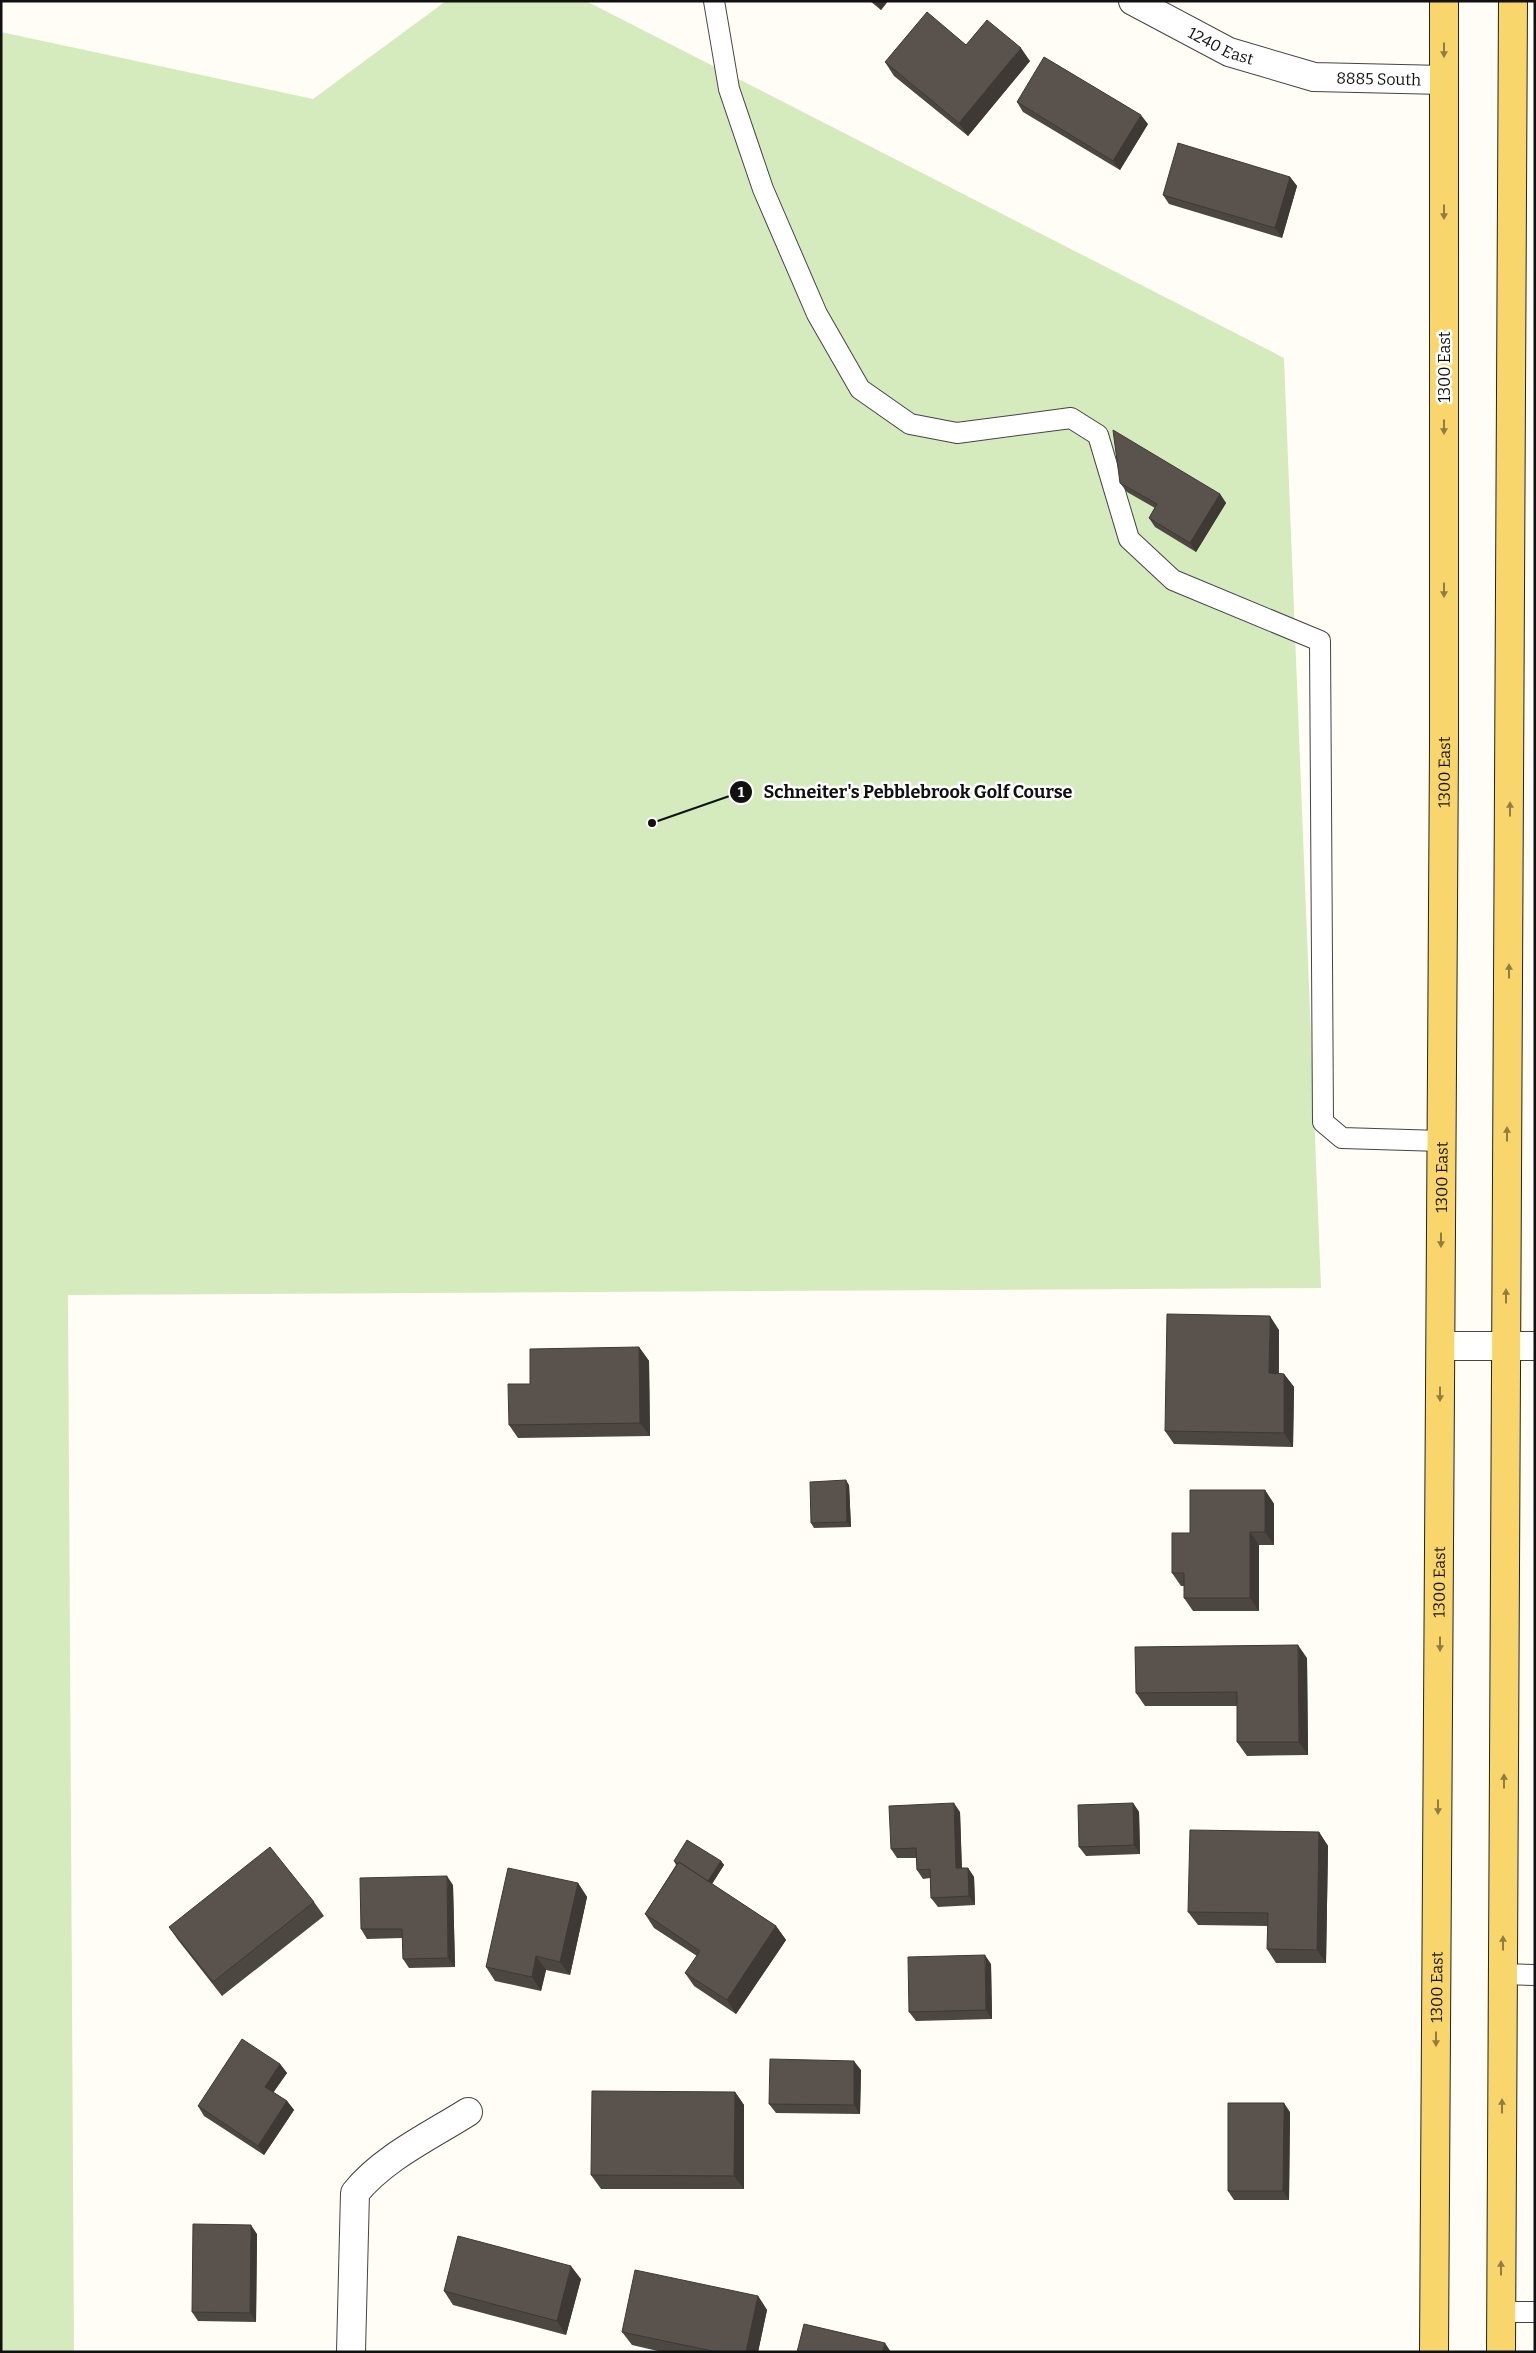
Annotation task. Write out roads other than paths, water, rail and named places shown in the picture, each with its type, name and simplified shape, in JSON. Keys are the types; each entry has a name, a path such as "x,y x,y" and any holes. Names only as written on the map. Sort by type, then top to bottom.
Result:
{"main road":[{"name":"1300 East","path":"1434,2352 1444,756 1444,1"},
{"path":"1501,2352 1513,1"}],"street":[{"name":"1240 East","path":"1133,1 1229,52 1314,76"},
{"name":"8885 South","path":"1314,76 1444,80"},
{"path":"1440,1346 1535,1346"},
{"path":"351,2352 354,2193 364,2181 389,2162 468,2112"}],"lane":[{"path":"714,1 729,89 763,189 817,314 860,388 910,424 958,433 1071,418 1098,435 1129,540 1172,580 1320,641 1323,1122 1342,1138 1442,1141"},
{"path":"1503,1974 1535,1974"},
{"path":"1501,2312 1535,2312"}],"place":[{"name":"Schneiter's Pebblebrook Golf Course","path":"652,823"}]}
